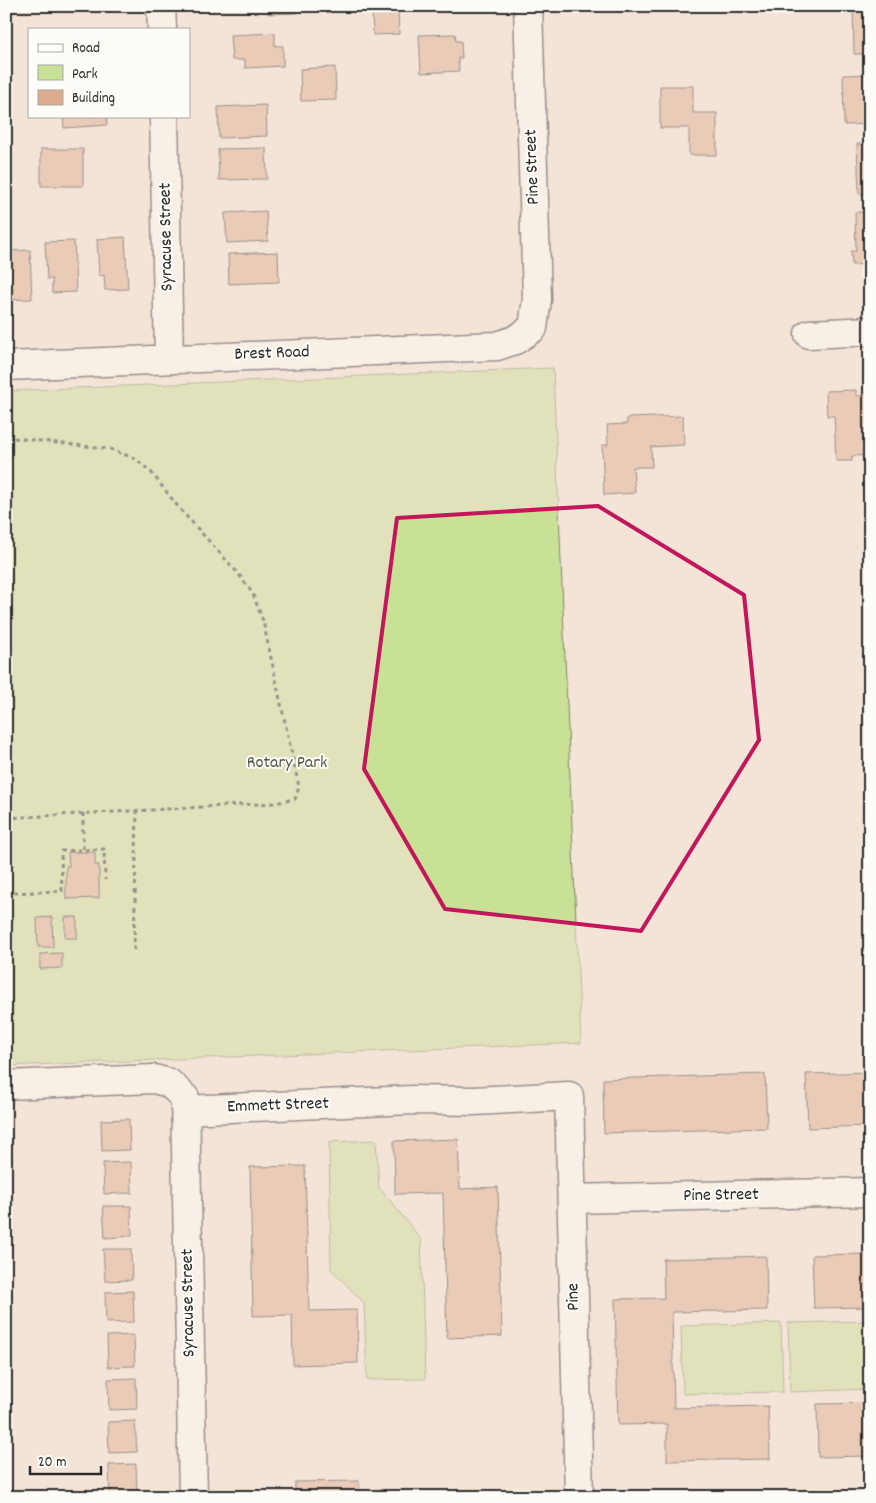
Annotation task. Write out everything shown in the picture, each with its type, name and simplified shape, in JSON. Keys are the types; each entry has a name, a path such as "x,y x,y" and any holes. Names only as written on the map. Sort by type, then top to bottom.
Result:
{"street":[{"path":"161,6 162,28"},
{"name":"Pine Street","path":"528,6 537,299 532,328"},
{"name":"Syracuse Street","path":"164,118 169,358"},
{"name":"Brest Road","path":"6,366 497,346 515,340 532,328"},
{"path":"809,334 870,331"},
{"path":"6,1085 154,1079 169,1082 180,1091 185,1098 186,1110"},
{"name":"Emmett Street","path":"186,1110 412,1100 474,1101 569,1096"},
{"name":"Pine","path":"569,1096 580,1497"},
{"name":"Syracuse Street","path":"186,1110 193,1497"},
{"name":"Pine Street","path":"572,1199 870,1192"}],"path":[{"path":"6,437 110,449 136,459 151,472 179,508 237,572 253,594 263,621 299,787 295,799 276,803 6,818"},
{"path":"134,950 137,810"},
{"path":"83,813 83,850"},
{"path":"6,893 62,891 61,851 104,849 105,880"}],"highlighted area":[{"path":"598,506 744,595 759,740 641,931 445,909 364,769 397,518"}],"green space":[{"name":"Rotary Park","path":"553,368 581,1043 6,1066 6,391"},
{"path":"376,1140 379,1187 421,1239 425,1379 367,1380 364,1303 331,1269 329,1142"},
{"path":"870,1321 870,1389 790,1392 788,1323"},
{"path":"781,1323 783,1392 683,1394 681,1326"}],"building":[{"path":"268,6 297,6 297,13 268,14"},
{"path":"853,6 870,6 870,54 854,54"},
{"path":"398,10 399,34 373,35 372,11"},
{"path":"275,33 275,46 283,46 283,66 245,68 245,60 232,60 230,35"},
{"path":"455,34 456,41 461,41 462,58 458,58 459,71 421,73 419,35"},
{"path":"335,67 336,100 301,101 300,69"},
{"path":"870,74 870,124 844,125 843,75"},
{"path":"660,86 693,86 693,113 717,113 717,155 689,155 689,128 660,128"},
{"path":"266,105 267,136 219,138 218,107"},
{"path":"63,118 107,118 107,125 64,128"},
{"path":"857,144 870,144 870,194 859,194"},
{"path":"266,148 267,179 219,180 218,149"},
{"path":"41,149 83,149 83,186 41,186"},
{"path":"266,211 268,241 227,243 225,213"},
{"path":"855,212 870,212 870,264 852,265 851,251 856,251"},
{"path":"125,237 128,289 105,290 104,275 99,276 97,239"},
{"path":"74,241 76,292 52,293 52,279 47,279 45,242"},
{"path":"30,250 32,299 7,300 6,251"},
{"path":"278,252 279,282 229,284 228,254"},
{"path":"856,390 856,396 870,395 870,455 852,456 852,461 836,461 834,416 827,416 826,391"},
{"path":"683,416 684,445 651,447 652,467 633,467 635,493 604,495 602,445 608,445 607,425 627,424 627,418"},
{"path":"68,852 95,852 95,865 99,865 99,898 66,899 66,866 69,866"},
{"path":"52,917 53,947 38,947 37,918"},
{"path":"65,917 77,917 77,938 65,938"},
{"path":"62,953 62,968 40,969 40,954"},
{"path":"870,1072 870,1126 808,1128 806,1074"},
{"path":"765,1074 767,1128 604,1133 603,1079"},
{"path":"129,1119 130,1150 102,1151 101,1120"},
{"path":"458,1139 460,1189 498,1187 502,1336 447,1338 443,1193 395,1194 394,1141"},
{"path":"131,1162 132,1193 104,1194 103,1163"},
{"path":"305,1166 309,1311 357,1310 358,1363 293,1365 292,1315 253,1316 250,1167"},
{"path":"103,1206 131,1206 132,1236 105,1238"},
{"path":"103,1249 131,1249 132,1280 105,1281"},
{"path":"870,1254 870,1307 814,1308 812,1255"},
{"path":"766,1256 767,1310 672,1312 674,1408 768,1406 770,1459 667,1461 667,1424 618,1425 615,1299 664,1298 663,1259"},
{"path":"133,1291 134,1322 106,1323 105,1292"},
{"path":"134,1335 135,1366 108,1367 107,1336"},
{"path":"136,1378 137,1409 109,1410 108,1379"},
{"path":"870,1403 870,1456 818,1457 817,1404"},
{"path":"135,1421 137,1452 109,1453 108,1422"},
{"path":"136,1464 137,1495 110,1496 109,1465"},
{"path":"359,1481 360,1497 295,1497 295,1482"}]}
